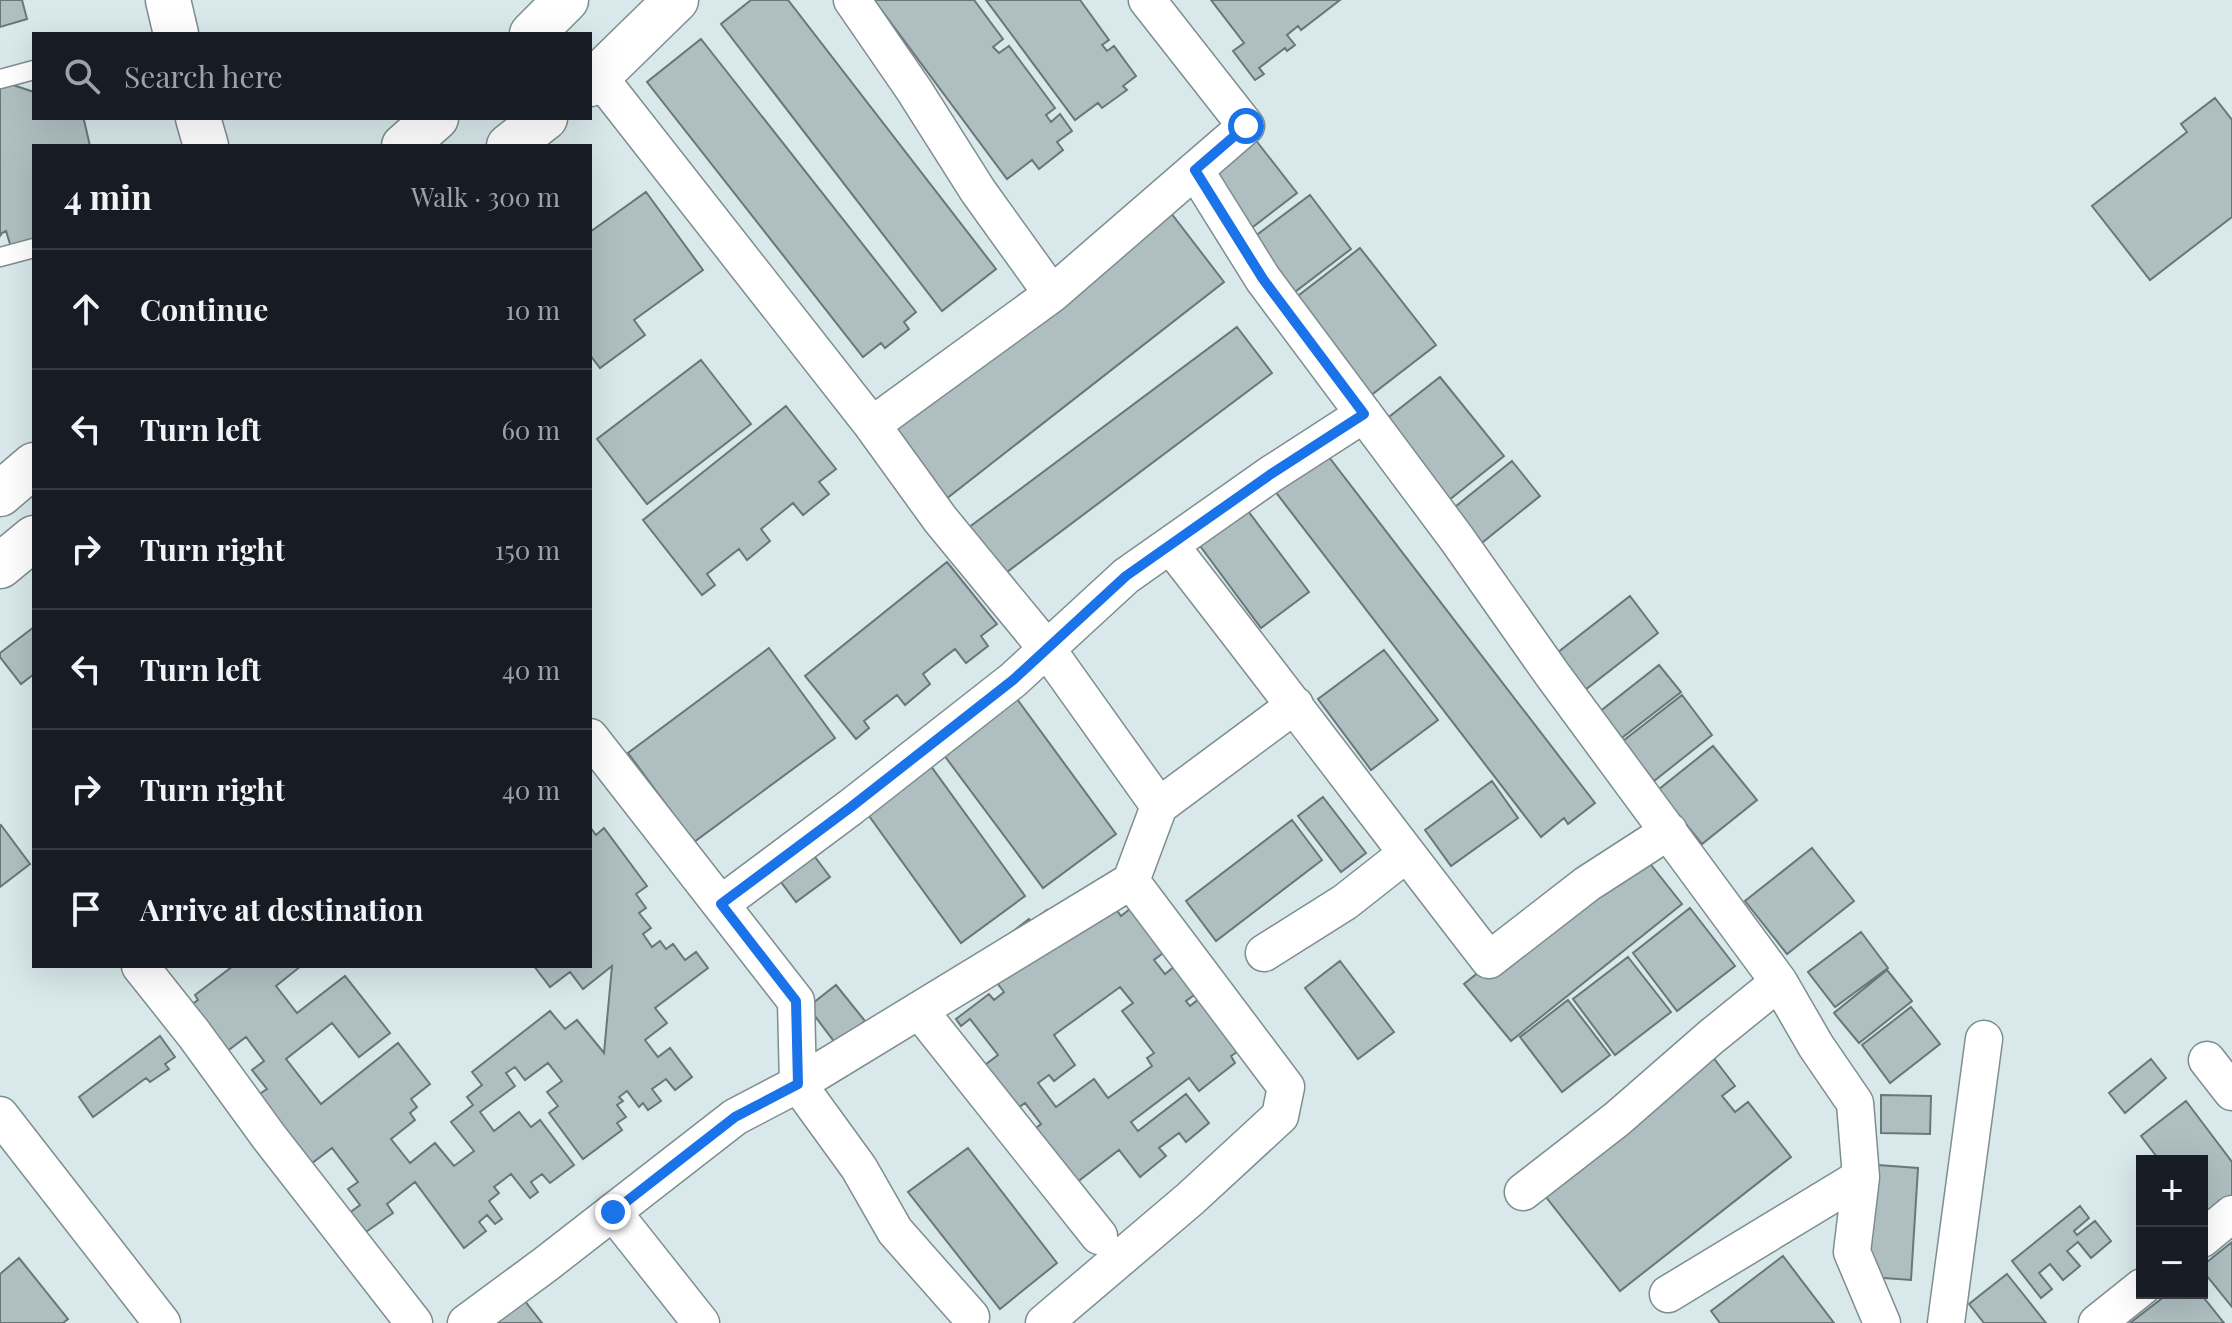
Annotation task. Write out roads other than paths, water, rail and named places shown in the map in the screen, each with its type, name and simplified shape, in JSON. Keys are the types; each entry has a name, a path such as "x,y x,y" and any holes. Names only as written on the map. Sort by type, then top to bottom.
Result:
{"main road":[{"path":"534,32 566,0"},
{"path":"594,80 676,0"},
{"path":"199,120 205,144"},
{"path":"406,144 434,120"},
{"path":"512,144 542,120"},
{"path":"0,494 32,467"},
{"path":"0,566 32,540"}],"street":[{"path":"852,0 978,191 1052,294"},
{"path":"872,425 1052,294 1246,126 1147,0"},
{"path":"594,80 872,425 940,519 1047,649 1159,806"},
{"path":"1195,170 1263,279 1457,539 1552,674 1779,982 1816,1046 1855,1103 1861,1177 1852,1252 1882,1323"},
{"path":"721,904 1013,680 1126,576 1271,474 1364,414"},
{"path":"1170,545 1489,960 1587,884 1669,831"},
{"path":"466,1323 735,1117 798,1084 1131,881 1159,806 1295,705"},
{"path":"592,740 796,1001 798,1084 859,1168 895,1231 971,1317"},
{"path":"1264,953 1345,902 1406,854"},
{"path":"1044,1323 1190,1199 1280,1116 1286,1087 1131,881"},
{"path":"142,968 414,1323"},
{"path":"1523,1192 1617,1119 1779,982"},
{"path":"919,1010 1099,1236"},
{"path":"1946,1323 1984,1039"},
{"path":"2207,1060 2232,1092"},
{"path":"0,1115 162,1323"},
{"path":"1668,1294 1861,1177"},
{"path":"613,1212 701,1323"},
{"path":"2208,1234 2232,1214"},
{"path":"2097,1323 2136,1292"}],"lane":[{"path":"0,79 32,71"},
{"path":"0,257 32,249"}]}
